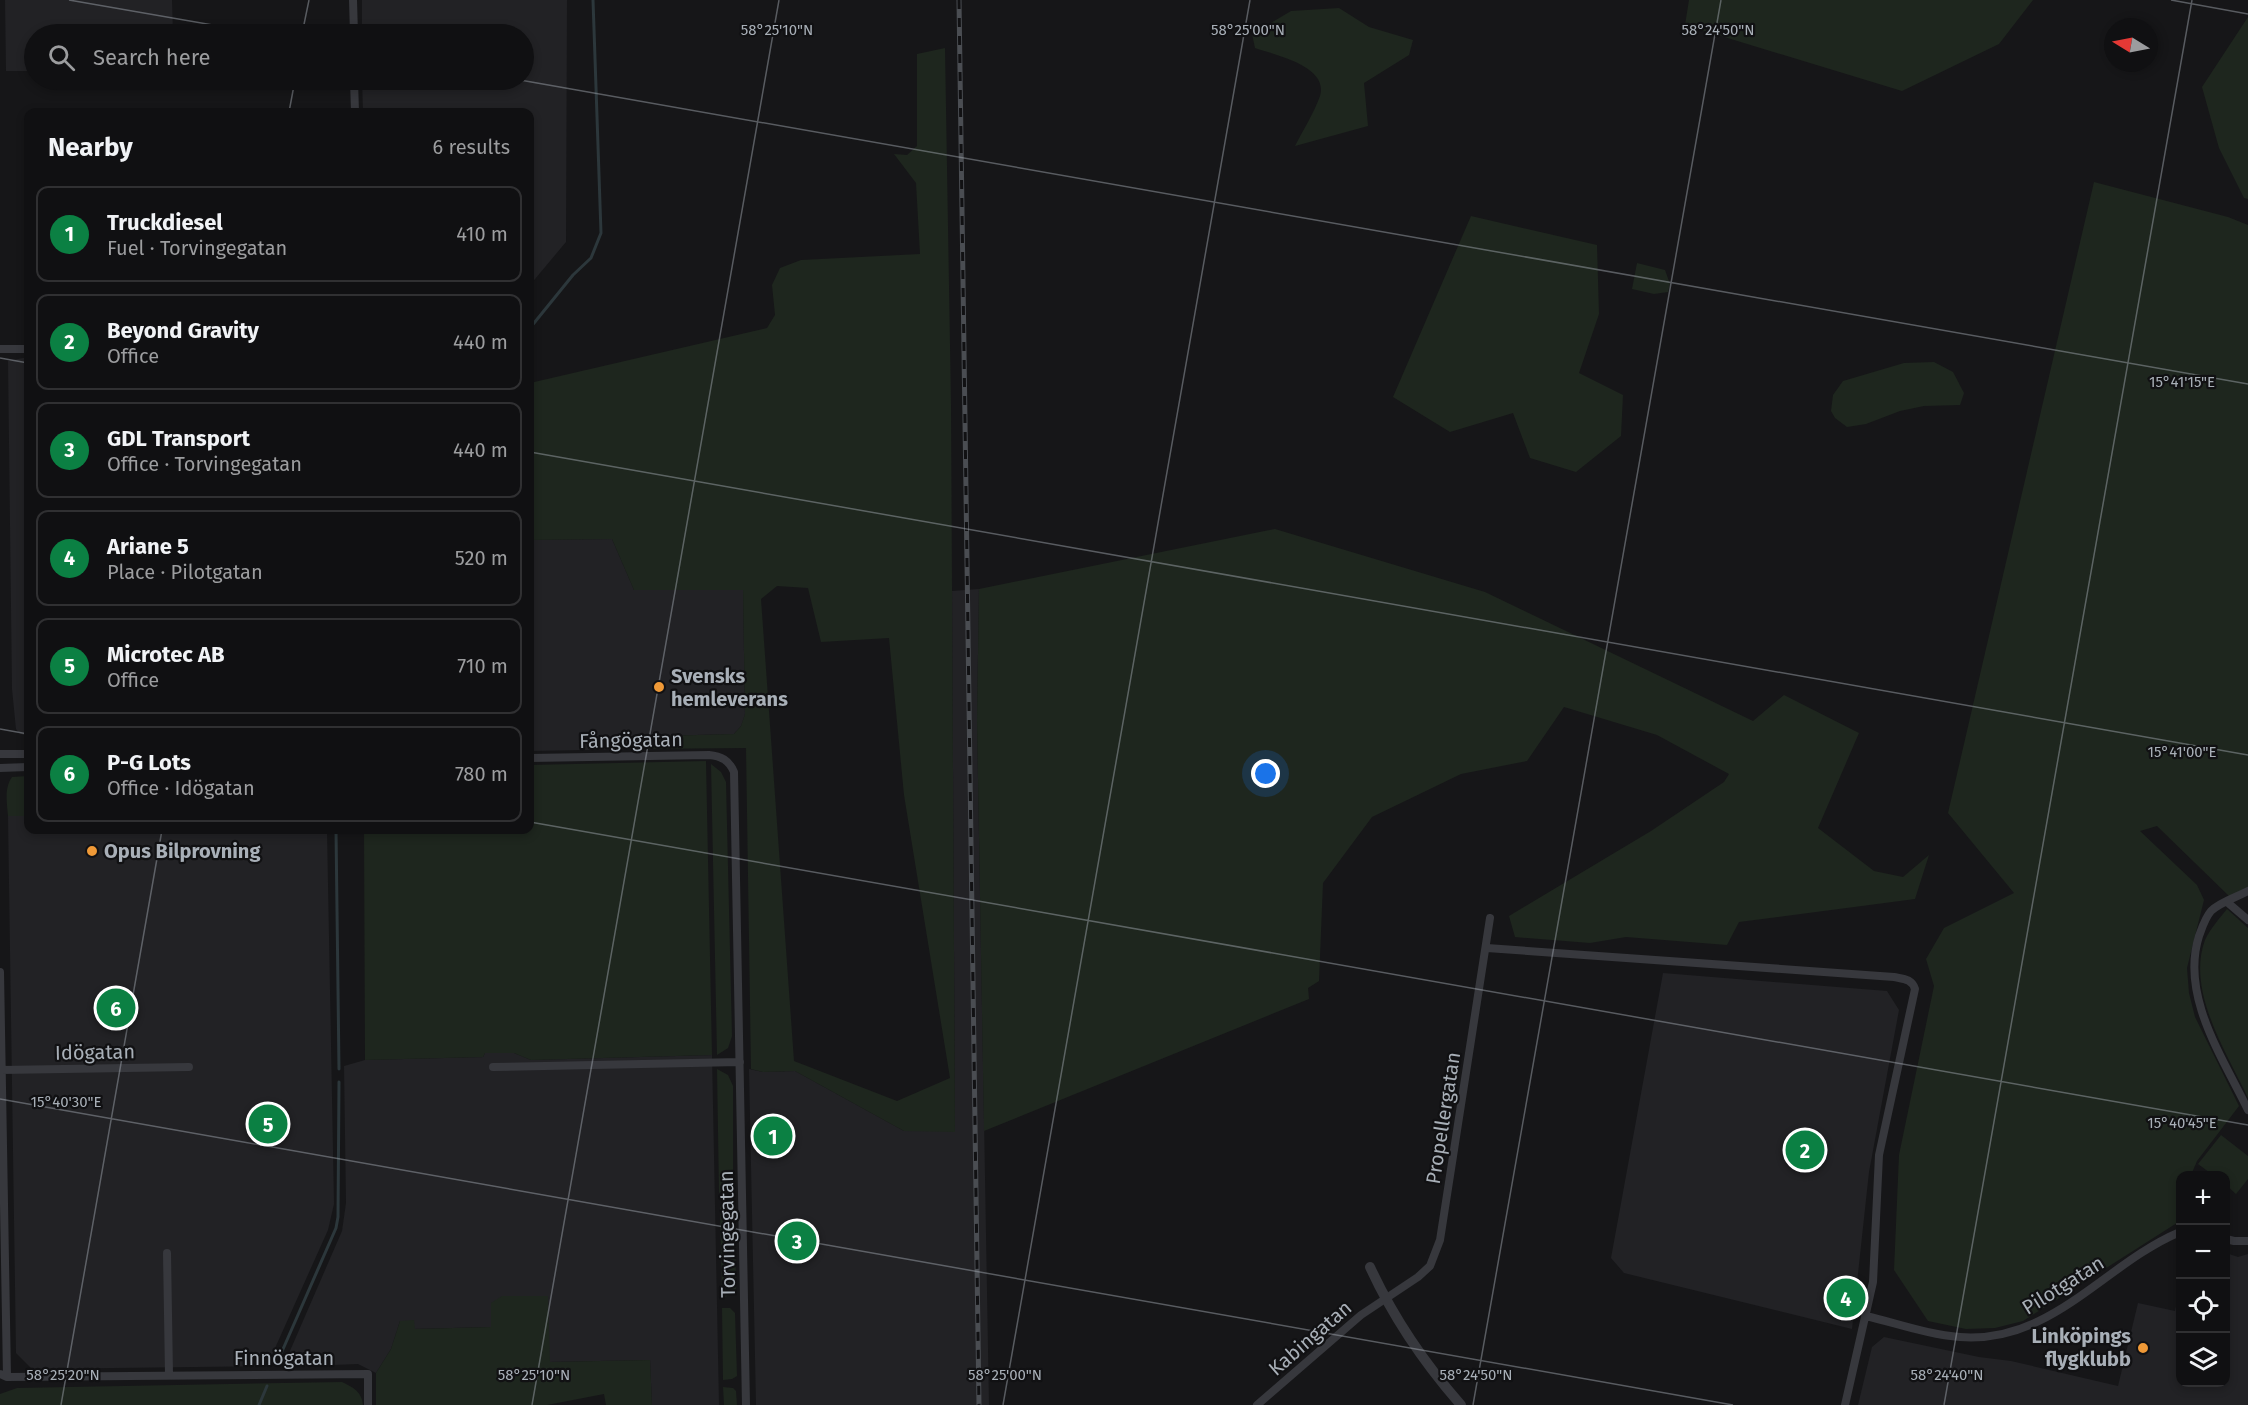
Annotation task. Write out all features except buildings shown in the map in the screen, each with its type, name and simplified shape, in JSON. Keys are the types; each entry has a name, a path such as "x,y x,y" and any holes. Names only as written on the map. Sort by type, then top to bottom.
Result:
{"street":[{"path":"353,0 354,24"},
{"path":"354,90 355,108"},
{"path":"0,350 24,349"},
{"path":"0,754 24,754"},
{"name":"Fångögatan","path":"534,758 709,755 730,764"},
{"name":"Torvingegatan","path":"730,764 735,781 746,1405"},
{"path":"0,768 24,767"},
{"path":"2248,891 2212,911 2203,926 2195,950 2193,975 2197,998 2214,1040 2248,1110"},
{"path":"2227,902 2248,920"},
{"name":"Propellergatan","path":"1386,1298 1409,1285 1430,1266 1440,1240 1491,918"},
{"path":"1487,948 1894,977 1911,981 1915,989 1879,1155 1875,1257 1866,1317 1845,1405"},
{"path":"0,972 2,1378"},
{"path":"493,1067 740,1062"},
{"name":"Idögatan","path":"1,1070 189,1066"},
{"name":"Pilotgatan","path":"1866,1317 1959,1337 2000,1335 2035,1324 2056,1312 2156,1244 2176,1234"},
{"path":"2230,1239 2248,1241"},
{"path":"167,1253 169,1375"},
{"path":"1370,1268 1418,1351 1461,1405"},
{"name":"Kabingatan","path":"1257,1405 1361,1315 1386,1298"},
{"name":"Finnögatan","path":"2,1378 368,1374 368,1405"}],"shaded area":[{"path":"5,0 172,0 173,24 24,24 24,71 6,71"},
{"path":"362,0 567,0 566,242 534,280 534,108 363,108 362,90 534,90 534,24 362,24"},
{"path":"1689,0 2033,0 1999,44 1902,91 1685,25"},
{"path":"1339,8 1369,27 1413,40 1409,55 1364,83 1368,126 1295,146 1318,102 1321,86 1309,69 1287,58 1255,48 1252,34 1291,11"},
{"path":"2248,17 2248,199 2244,198 2219,148 2202,87"},
{"path":"945,48 951,404 955,1132 904,1131 795,1071 763,1072 751,1069 746,748 637,749 623,737 734,734 741,726 745,714 743,590 634,590 612,539 534,540 534,382 767,328 775,315 772,285 780,268 801,260 920,254 916,183 894,154 907,155 917,146 917,54","holes":["777,586 808,588 821,642 889,638 904,795 950,1078 897,1101 794,1061 761,599"]},
{"path":"2094,182 2228,217 2248,225 2248,887 2230,897 2157,826 2140,831 2197,885 2204,900 2187,968 2189,993 2195,1017 2239,1106 2197,1161 2193,1171 2176,1171 2176,1224 2023,1321 1995,1328 1966,1329 1928,1321 1894,1270 1899,1155 1934,986 1926,959 1944,928 2014,893 1948,813"},
{"path":"1471,216 1597,245 1599,314 1579,373 1623,395 1621,436 1576,472 1530,458 1513,413 1450,432 1393,397"},
{"path":"1637,263 1665,270 1670,284 1668,292 1654,294 1632,289"},
{"path":"24,358 24,735 16,729 12,689 8,361"},
{"path":"1934,362 1953,372 1964,393 1960,405 1924,406 1900,411 1866,424 1847,427 1835,418 1831,411 1833,395 1843,381 1904,363"},
{"path":"1275,529 1485,592 1753,721 1784,695 1859,733 1818,828 1874,871 1903,877 1929,855 1915,899 1739,922 1727,945 1626,937 1590,943 1515,937 1509,916 1651,831 1724,782 1729,774 1657,735 1564,707 1527,761 1461,774 1372,817 1323,883 1319,981 1308,988 1309,999 984,1131 977,720 979,589"},
{"path":"612,539 634,590 743,589 745,714 741,726 734,734 624,737 637,749 534,751 534,540"},
{"path":"979,589 977,720 989,1405 756,1405 749,1069 763,1072 795,1071 904,1131 955,1131 952,591"},
{"path":"706,761 712,1055 531,1060 514,1053 485,1053 483,1057 365,1060 364,834 534,834 534,765"},
{"path":"711,764 721,772 726,782 732,1036 728,1048 717,1055"},
{"path":"24,776 24,816 8,816 8,786 12,777"},
{"path":"8,816 24,816 24,834 327,834 334,1204 328,1230 267,1366 32,1369 16,1353"},
{"path":"2227,909 2248,928 2248,1098 2220,1042 2205,1001 2201,980 2201,960 2205,940"},
{"path":"1663,973 1887,991 1899,1010 1869,1172 1852,1329 1624,1273 1611,1258"},
{"path":"485,1053 514,1053 531,1060 712,1055 719,1405 652,1405 650,1360 549,1362 548,1297 491,1303 491,1327 414,1329 400,1321 391,1349 376,1373 358,1364 283,1367 342,1231 346,1203 344,1066 365,1060 483,1057"},
{"path":"717,1069 728,1075 733,1086 733,1179 727,1189 719,1193"},
{"path":"2221,1135 2248,1156 2248,1179 2236,1194 2230,1189 2230,1171 2208,1171 2198,1164"},
{"path":"720,1206 729,1211 735,1221 736,1289 730,1295 722,1298"},
{"path":"2230,1254 2238,1257 2248,1254 2248,1405 1858,1405 1872,1347 1884,1337 1979,1357 2011,1361 2118,1386 2138,1303 2175,1311 2176,1306 2176,1387 2230,1387"},
{"path":"502,1296 548,1296 550,1362 650,1360 652,1405 606,1405 604,1394 547,1405 376,1405 376,1373 391,1349 400,1321 414,1320 415,1329 491,1327 491,1303"},
{"path":"722,1308 730,1308 735,1313 737,1376 723,1380"},
{"path":"342,1382 356,1391 363,1405 0,1405 0,1394 17,1388"},
{"path":"723,1387 733,1388 736,1391 737,1405 724,1405"}],"waterway":[{"path":"534,323 573,275 591,258 601,233 593,0"},
{"path":"336,834 339,1069"},
{"path":"280,1356 336,1228 339,1082"},
{"path":"259,1405 267,1386"}],"railway":[{"path":"959,0 979,1405"}],"place":[{"name":"Svensks hemleverans","path":"659,687"},
{"name":"Opus Bilprovning","path":"92,851"},
{"name":"P-G Lots","path":"116,1008"},
{"name":"Microtec AB","path":"268,1124"},
{"name":"Truckdiesel","path":"773,1136"},
{"name":"Beyond Gravity","path":"1805,1150"},
{"name":"GDL Transport","path":"797,1241"},
{"name":"Ariane 5","path":"1846,1298"},
{"name":"Linköpings flygklubb","path":"2143,1348"}]}
